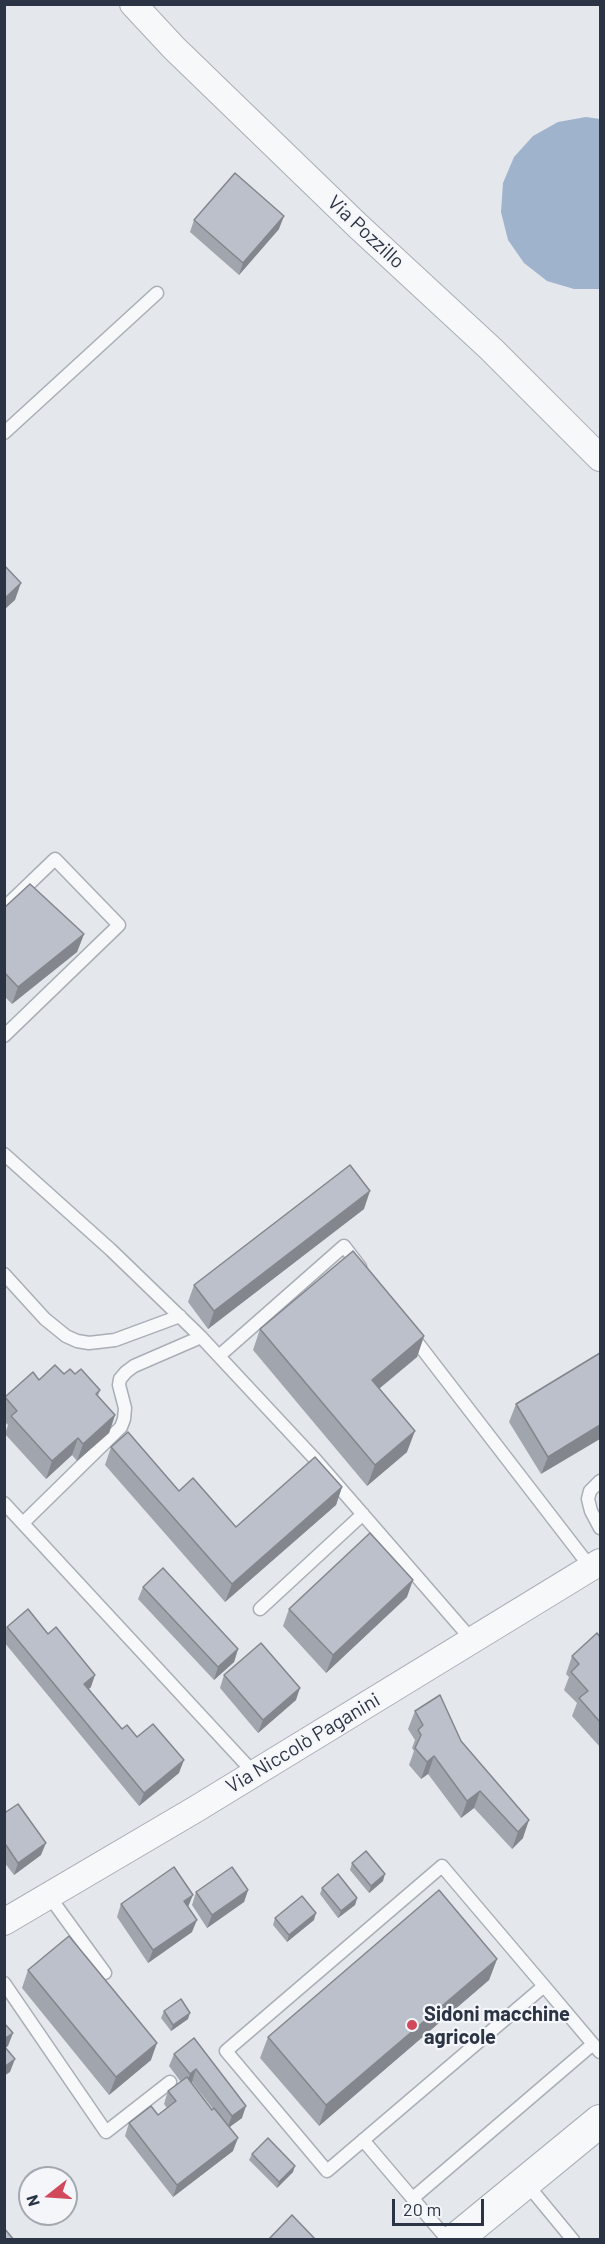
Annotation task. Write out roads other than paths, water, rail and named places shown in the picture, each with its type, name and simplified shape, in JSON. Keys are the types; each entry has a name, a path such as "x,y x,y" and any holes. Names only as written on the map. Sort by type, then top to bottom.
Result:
{"street":[{"name":"Via Pozzillo","path":"134,4 174,48 358,226 491,349 600,458"},
{"name":"Via Niccolò Paganini","path":"4,1922 596,1565"},
{"path":"455,2240 600,2121"}],"lane":[{"path":"4,433 157,292"},
{"path":"4,908 55,859 119,925 4,1036"},
{"path":"4,1154 111,1250 201,1337 363,1514 472,1640"},
{"path":"219,1356 344,1246 366,1275"},
{"path":"4,1274 45,1319 66,1336 77,1341 89,1343 115,1340 180,1316"},
{"path":"402,1322 596,1565"},
{"path":"23,1523 121,1427 125,1408 119,1385 120,1379 126,1372 134,1366 201,1337"},
{"path":"600,1481 590,1491 588,1499 600,1528"},
{"path":"4,1503 254,1773"},
{"path":"260,1609 363,1514"},
{"path":"413,2198 597,2048 442,1866 226,2051 327,2170 544,1986"},
{"path":"49,1896 105,1973"},
{"path":"4,1983 106,2132 170,2082"},
{"path":"363,2140 448,2240"},
{"path":"525,2182 573,2240"}],"water":[{"path":"586,117 600,119 600,289 574,289 547,281 524,263 508,240 501,212 503,183 514,157 533,136 558,122"}],"place":[{"name":"Sidoni macchine agricole","path":"412,2025"}]}
